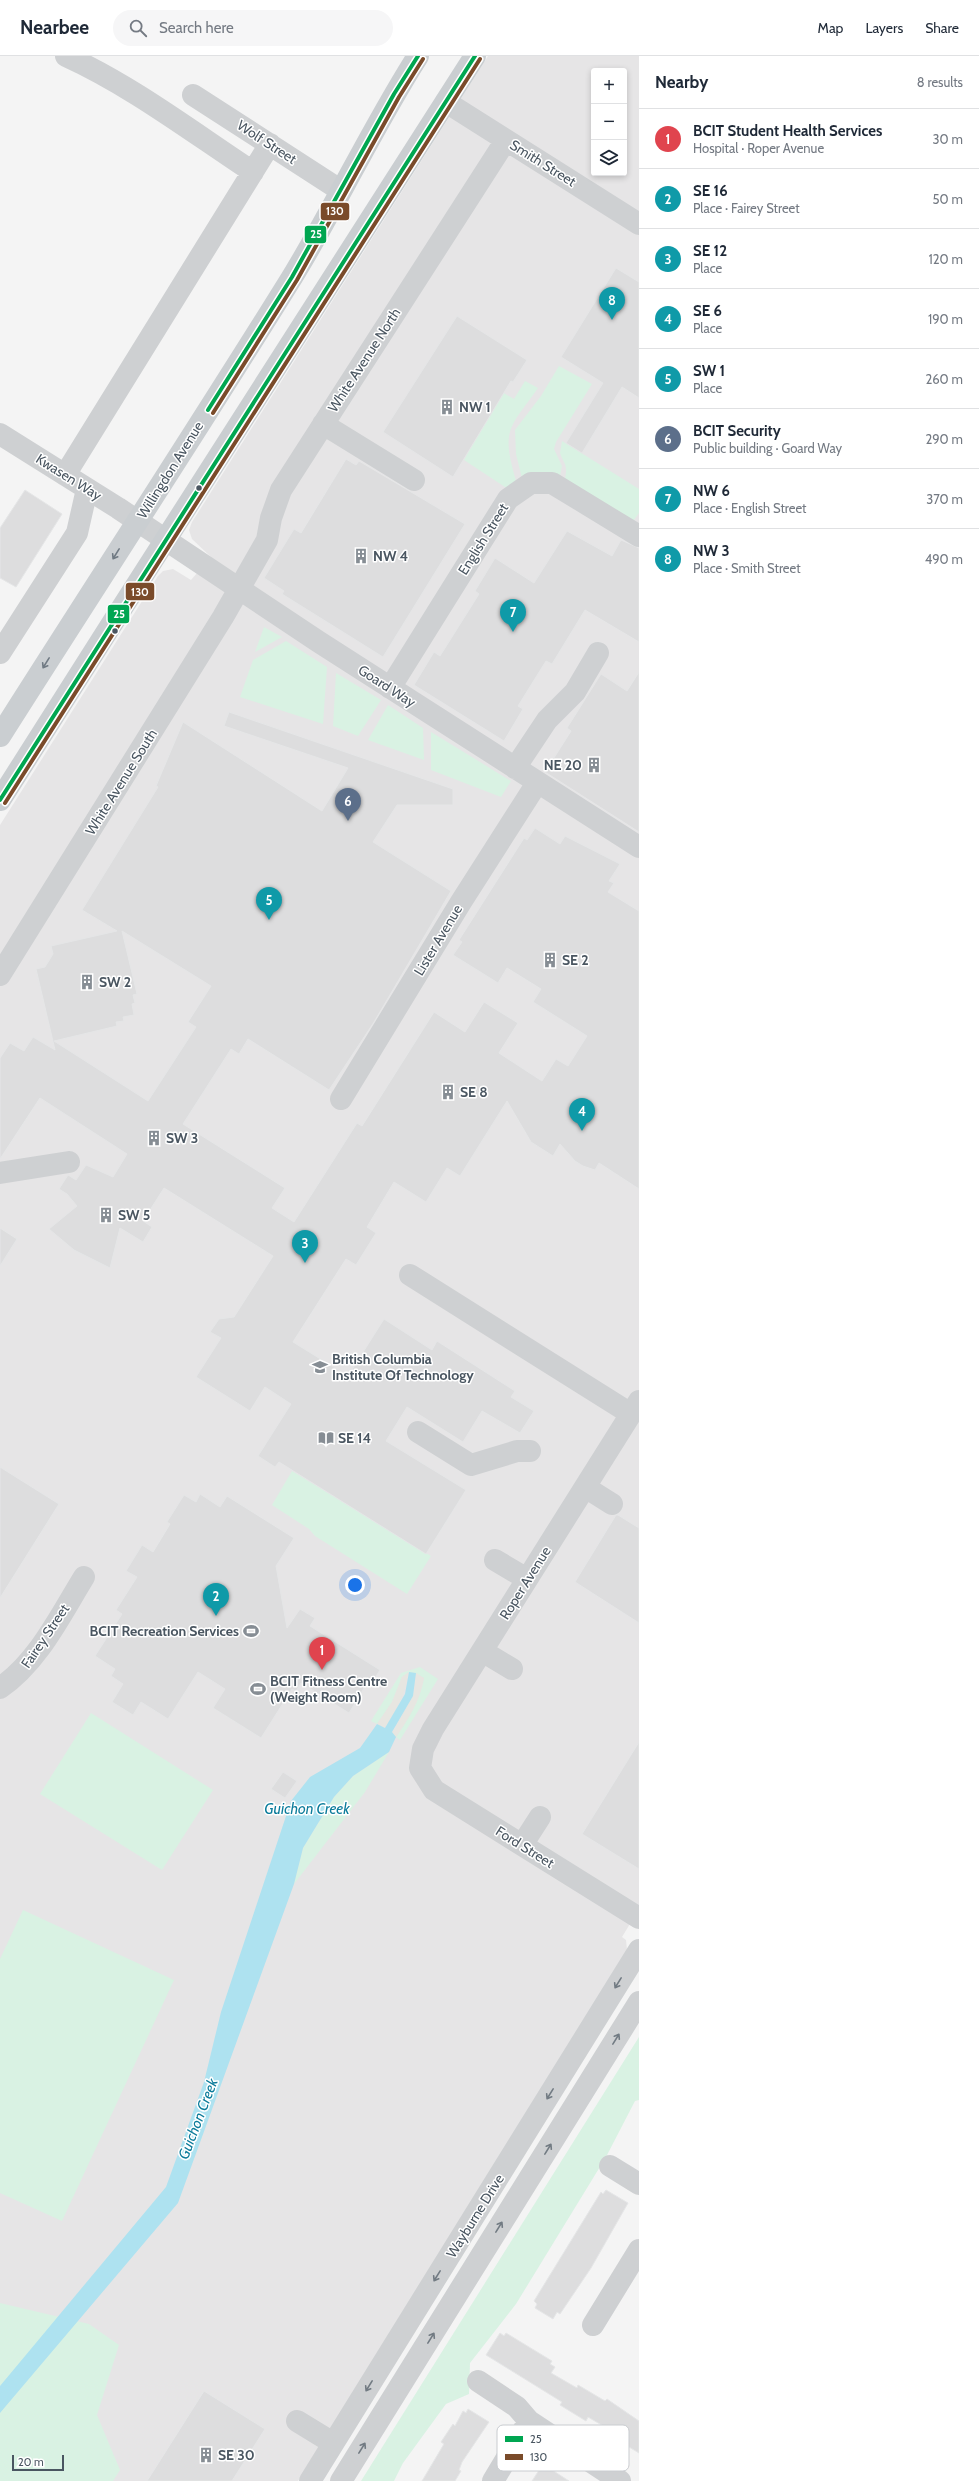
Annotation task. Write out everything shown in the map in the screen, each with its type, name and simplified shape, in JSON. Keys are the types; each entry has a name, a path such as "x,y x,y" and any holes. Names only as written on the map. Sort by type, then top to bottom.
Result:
{"main road":[{"name":"Willingdon Avenue","path":"0,736 292,277 394,94 418,56"},
{"path":"0,800 165,540 337,276 475,56"}],"street":[{"path":"66,56 144,101 253,172"},
{"name":"Wolf Street","path":"193,95 340,190"},
{"name":"Smith Street","path":"446,102 639,224"},
{"name":"White Avenue North","path":"239,588 267,540 271,518 281,490 506,140"},
{"path":"65,475 270,144"},
{"path":"323,424 414,480"},
{"name":"Kwasen Way","path":"0,434 138,521"},
{"name":"English Street","path":"390,688 508,499 531,483 552,483 639,536"},
{"path":"0,653 78,532 87,489"},
{"name":"Goard Way","path":"138,521 390,688 639,847"},
{"name":"White Avenue South","path":"0,975 200,655 239,588"},
{"path":"515,768 547,720 575,692 598,653"},
{"name":"Lister Avenue","path":"341,1099 461,902 538,783"},
{"path":"0,1173 69,1162"},
{"path":"410,1275 635,1408"},
{"name":"Roper Avenue","path":"420,1768 424,1749 433,1729 635,1408"},
{"path":"418,1432 471,1465 517,1451 530,1451"},
{"path":"585,1487 612,1504"},
{"path":"495,1560 527,1579"},
{"name":"Fairey Street","path":"0,1688 15,1678 31,1661 84,1577"},
{"path":"482,1651 512,1669"},
{"name":"Ford Street","path":"420,1768 434,1790 639,1918"},
{"path":"522,1845 540,1817"},
{"name":"Wayburne Drive","path":"310,2481 639,1950"},
{"name":"Wayburne Drive","path":"341,2481 639,2002"},
{"path":"610,2166 639,2184"},
{"path":"593,2325 639,2251"},
{"path":"478,2381 517,2407 529,2421 535,2425"},
{"path":"297,2421 333,2443"},
{"path":"527,2425 529,2421"},
{"path":"493,2481 499,2471"},
{"path":"605,2471 620,2481"}],"shaded area":[{"name":"British Columbia Institute Of Technology","path":"488,56 639,56 639,1909 622,1937 626,1940 627,1950 298,2481 0,2481 0,825 158,576 163,571 173,569 191,580 211,557 192,539 189,530 192,522"}],"green space":[{"path":"559,366 592,384 556,442 554,449 562,466 560,476 522,478 516,454 515,430 541,396"},
{"path":"525,381 538,388 510,430 509,450 516,481 508,489 464,460 467,454 459,450 502,392 514,399"},
{"path":"562,441 639,489 639,513 633,521 565,479 566,467 560,453"},
{"path":"264,627 282,637 255,652"},
{"path":"286,641 327,667 323,724 240,697 253,660"},
{"path":"336,673 381,700 358,736 333,726"},
{"path":"388,705 423,728 424,760 368,740"},
{"path":"431,732 511,781 501,797 431,770"},
{"path":"292,1471 431,1556 407,1594 315,1536 309,1529 272,1505"},
{"path":"420,1667 438,1679 400,1740 396,1737 413,1709 420,1694 424,1678 409,1672 402,1677 392,1702 377,1724 371,1721 401,1673"},
{"path":"91,1713 213,1790 162,1870 40,1794"},
{"path":"389,1752 365,1792 294,1884 303,1848 334,1797 353,1776"},
{"path":"23,1910 174,1980 62,2221 0,2193 0,1959"},
{"path":"639,2037 639,2100 635,2101 606,2157 516,2304 470,2363 469,2394 446,2404 403,2463 394,2481 361,2481"},
{"path":"0,2303 89,2324 119,2345 97,2415 120,2470 113,2481 0,2481"}],"sand":[{"path":"409,1672 403,1695 390,1721 385,1728 377,1724 392,1702 402,1677"},
{"path":"416,1673 424,1678 420,1694 410,1716 396,1737 392,1733 413,1696"}],"water":[{"name":"Guichon Creek","path":"409,1672 416,1673 413,1696 392,1732 396,1737 389,1752 353,1776 334,1797 303,1848 294,1884 178,2203 0,2413 0,2386 166,2187 204,2082 221,2012 291,1801 310,1777 360,1748 377,1724 385,1728 405,1694"}],"building":[{"path":"616,268 639,282 639,398 622,387 582,453 566,443 603,383 561,357"},
{"name":"NW 1","path":"457,316 527,360 513,382 511,381 453,477 383,432"},
{"name":"NW 4","path":"346,459 356,465 359,461 465,524 383,657 282,594 284,591 264,578 294,529 301,533"},
{"path":"25,490 62,514 16,587 0,578 0,528"},
{"path":"567,531 612,556 621,540 639,548 639,642 585,610 552,664 546,661 518,706 523,709 504,741 414,685 434,652 440,656 479,594 475,591 495,558 534,583"},
{"name":"NE 20","path":"639,672 639,832 545,772 571,731 567,728 601,674 627,691"},
{"path":"229,712 453,789 453,805 397,805 373,842 451,891 374,1022 329,1090 248,1039 239,1054 231,1049 183,1124 285,1188 272,1208 294,1222 357,1123 362,1126 434,1012 465,1032 484,1002 518,1023 499,1053 542,1081 556,1059 568,1066 587,1036 533,1002 541,989 507,968 498,983 453,955 462,942 459,940 524,838 527,840 535,828 560,844 565,836 620,864 609,881 614,883 608,892 639,911 639,1189 599,1163 595,1170 583,1166 575,1161 560,1144 553,1156 531,1142 507,1101 460,1176 447,1168 426,1202 394,1182 367,1227 376,1233 356,1265 346,1259 293,1342 348,1376 384,1319 432,1350 437,1341 515,1391 511,1397 534,1411 520,1433 482,1411 463,1442 407,1407 386,1441 466,1490 426,1554 279,1462 275,1467 258,1456 291,1404 265,1387 250,1411 196,1377 221,1338 210,1332 219,1319 234,1317 273,1256 164,1188 143,1221 152,1227 143,1242 120,1228 110,1268 74,1250 49,1229 77,1206 67,1194 59,1189 68,1175 76,1180 86,1165 113,1177 127,1154 40,1098 0,1159 0,1058 10,1043 24,1051 33,1037 55,1050 36,969 45,967 53,954 51,946 117,931 82,910 158,787 156,786 183,722 322,811 348,768 224,726","holes":["122,931 211,986 188,1022 196,1027 148,1101 54,1041 117,1026 116,1022 124,1021 123,1017 134,1015 132,1004 135,1003 133,995 137,994"]},
{"path":"0,1228 17,1239 0,1266"},
{"path":"0,1467 59,1504 0,1598"},
{"path":"200,1494 220,1507 227,1496 294,1538 276,1566 287,1628 300,1609 315,1618 310,1626 380,1670 369,1687 366,1685 349,1713 301,1683 296,1691 292,1689 261,1738 213,1708 225,1689 198,1672 168,1719 141,1702 133,1715 112,1702 123,1684 111,1676 115,1669 95,1656 122,1614 116,1610 137,1577 126,1571 142,1545 153,1552 170,1524 167,1522 184,1495 196,1502"},
{"path":"616,1515 639,1528 639,1623 575,1582"},
{"path":"639,1742 639,1869 582,1834"},
{"path":"283,1772 297,1781 285,1798 271,1789"},
{"path":"606,2190 628,2203 591,2268 560,2314 557,2312 553,2319 535,2308 537,2304 534,2301 601,2192 603,2194"},
{"path":"500,2333 504,2336 506,2333 552,2361 550,2364 555,2367 551,2373 577,2388 578,2385 605,2401 607,2399 639,2421 639,2453 629,2447 629,2425 602,2425 588,2417 586,2421 560,2405 562,2402 486,2355"},
{"name":"SE 30","path":"204,2391 265,2429 232,2481 147,2481"},
{"path":"468,2409 489,2422 462,2462 459,2470 461,2471 455,2481 422,2481 444,2444 441,2442 453,2424 455,2426 463,2411 466,2413"},
{"path":"538,2471 554,2471 569,2481 532,2481"}],"transit line":[{"name":"25","path":"208,410 292,277 394,94 418,56"},
{"name":"25","path":"0,800 475,56"},
{"name":"130","path":"213,413 297,280 399,97 423,59"},
{"name":"130","path":"5,803 480,59"}],"place":[{"name":"NW 3","path":"612,320"},
{"name":"NW 1","path":"447,407"},
{"name":"NW 4","path":"361,556"},
{"name":"NW 6","path":"513,632"},
{"name":"NE 20","path":"594,765"},
{"name":"BCIT Security","path":"348,821"},
{"name":"SW 1","path":"269,920"},
{"name":"SE 2","path":"550,960"},
{"name":"SW 2","path":"87,982"},
{"name":"SE 8","path":"448,1092"},
{"name":"SE 6","path":"582,1131"},
{"name":"SW 3","path":"154,1138"},
{"name":"SW 5","path":"106,1215"},
{"name":"SE 12","path":"305,1263"},
{"name":"British Columbia Institute Of Technology","path":"320,1367"},
{"name":"SE 14","path":"326,1438"},
{"name":"SE 16","path":"216,1616"},
{"name":"BCIT Recreation Services","path":"251,1631"},
{"name":"BCIT Student Health Services","path":"322,1670"},
{"name":"BCIT Fitness Centre (Weight Room)","path":"258,1689"},
{"name":"SE 30","path":"206,2455"}]}
